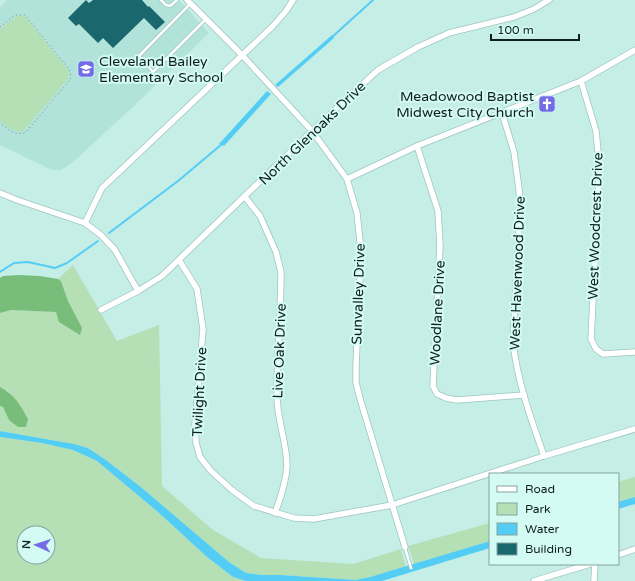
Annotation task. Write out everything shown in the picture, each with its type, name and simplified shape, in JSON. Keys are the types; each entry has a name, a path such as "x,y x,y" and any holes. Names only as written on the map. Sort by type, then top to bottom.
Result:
{"street":[{"path":"85,223 102,188 273,26 294,0"},
{"name":"North Glenoaks Drive","path":"101,310 138,291 162,276 312,131 378,70 418,47 449,33 514,17 534,9 549,0"},
{"name":"Sunvalley Drive","path":"189,2 242,55 312,131 347,179 357,213 361,252 356,341 356,383 405,547"},
{"path":"347,179 417,146 581,81 635,50"},
{"name":"West Woodcrest Drive","path":"581,81 596,131 598,152 599,180 591,339 596,349 604,354 635,352"},
{"name":"West Havenwood Drive","path":"502,113 514,152 520,207 513,341 515,362 544,456"},
{"name":"Woodlane Drive","path":"417,146 438,211 439,225 440,246 433,386 437,394 446,398 457,400 524,395"},
{"path":"0,192 17,200 85,223 102,235 115,250 138,291"},
{"name":"Live Oak Drive","path":"245,197 260,216 276,252 281,272 277,395 279,418 285,446 286,466 283,490 275,513"},
{"name":"Twilight Drive","path":"179,260 197,289 203,330 196,424 196,442 200,457 210,471 254,506 294,518 314,519 392,504 489,473"},
{"name":"Twilight Drive","path":"490,473 635,430"},
{"path":"619,555 635,549"},
{"path":"534,581 587,565"},
{"path":"594,565 594,581"}],"lane":[{"path":"161,0 166,5 170,6 177,0"},
{"path":"189,2 139,56 153,72 206,19"},
{"path":"405,547 411,568"}],"path":[{"path":"0,27 15,15 25,15 69,69 71,75 70,80 26,132 16,134 0,123"}],"shaded area":[{"name":"Cleveland Bailey Elementary School","path":"7,0 179,0 209,33 136,104 73,162 61,170 52,170 0,145 0,7"}],"green space":[{"path":"17,16 24,16 27,19 68,70 69,75 67,80 23,131 11,129 0,121 0,29"},
{"path":"73,265 117,341 159,325 162,486 213,530 261,558 353,564 401,549 406,567 356,580 246,573 229,562 142,488 88,448 0,431 0,406 3,407 9,420 18,427 26,427 8,391 0,387 0,313 11,310 56,312 68,301 61,281 58,279"},
{"path":"3,276 40,276 58,279 61,281 68,301 82,328 80,335 59,322 56,312 11,310 0,313 0,278"},
{"path":"0,387 9,393 20,405 28,419 26,427 18,427 9,420 3,407 0,406"},
{"path":"0,437 42,443 73,450 97,461 158,512 207,557 233,577 246,581 0,581"},
{"path":"635,477 635,497 619,502 619,482"},
{"path":"489,523 489,541 414,564 408,546"}],"water":[{"path":"332,35 334,38 278,87 275,85"},
{"path":"267,91 271,94 224,146 219,144"},
{"path":"0,431 74,444 88,448 142,488 229,562 246,573 356,580 489,541 489,548 382,581 246,581 233,577 207,557 158,512 97,461 73,450 42,443 0,437"},
{"path":"635,497 635,504 619,509 619,502"}],"building":[{"path":"86,0 89,3 93,0 142,0 165,22 156,30 144,18 113,48 103,38 98,43 79,24 76,26 68,18"}],"waterway":[{"path":"331,38 373,0"},
{"path":"109,233 178,181 222,144"},
{"path":"0,272 14,263 28,262 55,268 67,263 98,241"}],"place":[{"name":"Cleveland Bailey Elementary School","path":"86,69"},
{"name":"Meadowood Baptist Midwest City Church","path":"547,104"}]}
